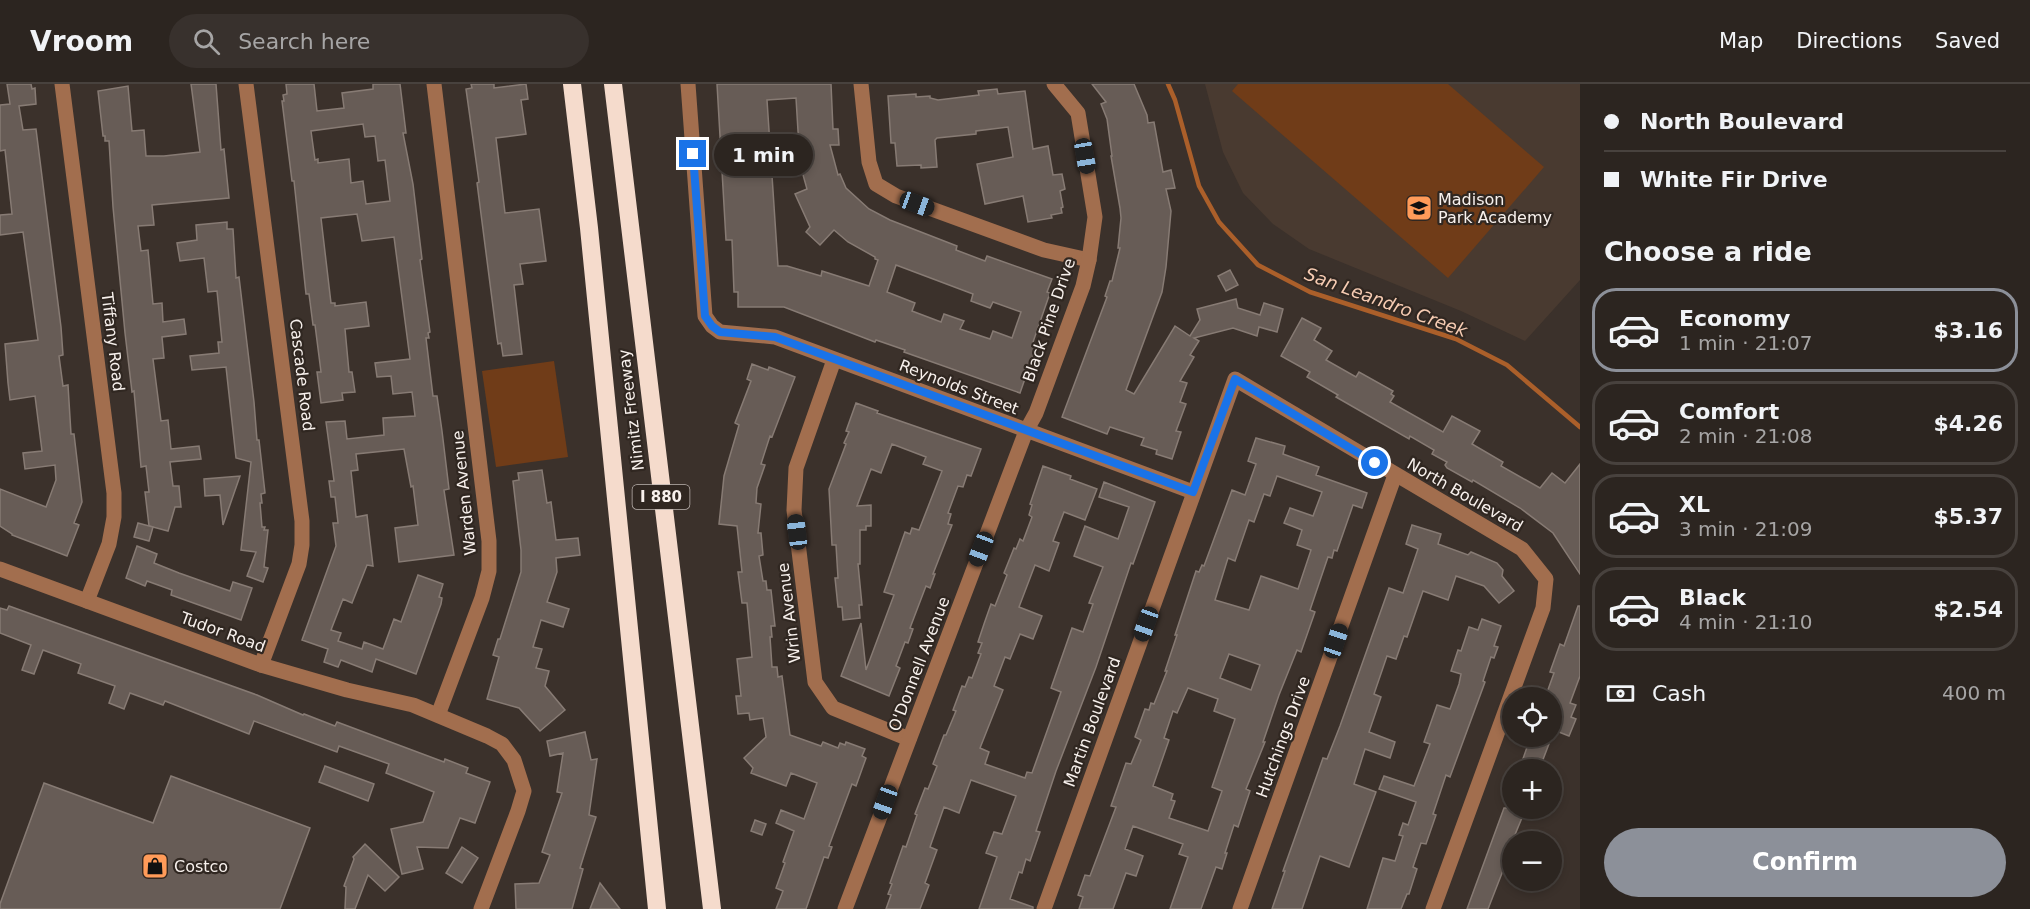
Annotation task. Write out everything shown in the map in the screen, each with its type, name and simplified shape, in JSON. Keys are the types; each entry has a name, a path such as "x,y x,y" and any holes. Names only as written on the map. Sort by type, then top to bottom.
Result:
{"highway":[{"name":"Nimitz Freeway","path":"572,84 589,228 657,909"},
{"name":"Nimitz Freeway","path":"613,84 712,909"}],"street":[{"name":"Tiffany Road","path":"62,84 114,493 114,517 109,543 87,601"},
{"name":"Cascade Road","path":"246,84 302,520 299,564 261,665"},
{"name":"Warden Avenue","path":"434,84 489,551 489,571 482,597 438,716"},
{"name":"Reynolds Street","path":"688,84 705,316 712,326 720,332 775,337 1193,492"},
{"path":"861,84 869,162 876,184 896,196 1044,250 1089,260"},
{"name":"Black Pine Drive","path":"1026,431 1036,413 1083,286 1095,217 1078,113 1054,84"},
{"name":"Wrin Avenue","path":"834,360 796,468 794,510 815,682 833,708 909,739"},
{"name":"North Boulevard","path":"1235,379 1522,549 1546,579 1543,608 1433,909"},
{"name":"Martin Boulevard","path":"1044,909 1235,379"},
{"name":"O'Donnell Avenue","path":"845,909 1026,431"},
{"name":"Hutchings Drive","path":"1240,909 1395,475"},
{"name":"Tudor Road","path":"0,569 261,665 347,690 413,705 438,716"},
{"path":"438,716 502,744 514,760 524,791 481,909"}],"shaded area":[{"name":"Madison Park Academy","path":"1205,84 1580,84 1580,280 1525,341 1461,311 1309,249 1273,224 1243,193 1223,152"},
{"path":"1238,84 1448,84 1544,167 1448,278 1232,91"},
{"path":"554,361 568,457 496,467 482,371"}],"building":[{"path":"7,84 31,84 32,89 35,88 36,104 19,106 23,130 36,129 61,327 63,355 59,356 63,386 68,385 71,434 74,434 82,502 74,523 79,525 67,556 12,535 0,526 0,489 46,507 56,480 55,465 25,469 23,453 42,451 35,396 10,400 5,344 38,340 23,232 0,235 0,215 12,214 5,150 0,151 0,105 10,104"},
{"path":"191,84 216,84 221,150 224,149 229,198 152,205 154,225 138,226 141,251 148,250 153,304 162,303 163,322 184,319 186,334 162,337 164,358 153,359 161,421 168,420 171,449 199,446 201,459 170,462 173,486 179,486 181,507 175,507 168,531 149,526 145,492 149,492 146,466 141,467 134,391 132,392 125,333 109,141 105,141 105,136 103,136 98,91 128,86 132,131 144,130 146,156 164,156 200,152"},
{"path":"286,84 314,84 317,111 344,108 342,93 373,89 373,84 400,84 406,133 403,133 413,184 430,332 428,333 429,338 426,338 433,396 437,396 442,431 449,489 444,490 454,555 399,562 395,528 418,525 413,486 411,487 404,449 356,454 358,470 351,471 356,517 367,515 373,566 367,565 352,603 343,599 331,630 341,633 338,641 362,649 364,642 383,649 394,619 401,622 418,575 443,584 439,597 442,598 441,604 416,674 376,659 372,672 341,660 338,667 324,662 328,649 302,640 336,546 333,523 338,523 335,497 331,497 329,481 334,481 326,422 345,421 347,439 384,435 383,418 415,416 412,392 393,394 391,376 377,377 375,363 410,359 394,237 362,241 357,214 321,218 331,303 335,303 335,306 366,302 369,326 345,329 349,372 352,372 355,392 342,393 343,400 321,403 317,372 321,372 315,325 313,325 309,294 306,294 294,181 292,181 282,101 284,101 283,95 287,94","holes":["363,124 365,137 375,136 378,161 385,160 390,201 366,204 363,181 351,183 349,159 318,163 318,159 315,160 311,131"]},
{"path":"471,84 494,84 494,88 526,84 528,99 521,100 526,134 496,138 505,213 539,209 546,261 520,264 523,284 514,285 522,354 503,356 501,343 498,344 466,89 472,88"},
{"path":"717,84 831,84 833,129 838,129 839,145 830,145 838,175 840,174 846,188 869,209 890,220 957,246 956,250 985,261 987,256 1052,279 1047,292 1050,293 1032,345 1036,347 1020,393 784,307 738,307 738,292 734,292 732,240 726,240","holes":["796,98 800,164 807,189 795,194 810,227 806,232 820,245 834,230 848,242 875,257 878,260 869,286 822,271 821,276 787,266 778,266 767,100","896,265 973,294 971,301 990,308 993,302 1021,312 1012,338 993,331 990,339 960,329 964,321 944,314 941,322 912,311 915,303 887,292"]},
{"path":"1092,84 1134,84 1148,123 1154,122 1163,172 1171,170 1175,188 1166,189 1171,211 1162,292 1126,390 1134,394 1175,326 1190,336 1200,320 1197,309 1236,299 1238,308 1260,315 1264,303 1283,309 1277,332 1259,327 1257,336 1233,328 1194,338 1199,341 1190,355 1194,357 1180,381 1187,383 1180,402 1186,404 1176,431 1181,432 1172,459 1156,454 1157,450 1141,445 1144,438 1110,427 1107,434 1062,417 1107,297 1105,296 1110,281 1112,281 1120,248 1118,248 1120,208 1107,119 1101,104 1106,102"},
{"path":"997,89 998,94 1025,91 1033,149 1048,146 1053,175 1062,174 1065,189 1060,191 1062,213 1051,215 1052,218 1028,222 1023,196 985,204 977,164 1013,157 1008,127 976,131 976,134 937,138 935,140 937,167 897,166 895,143 891,143 888,96 916,94 916,97 930,96 938,100 979,95 978,91"},
{"path":"227,222 227,229 233,229 236,278 239,277 265,493 261,494 262,503 260,503 262,527 268,530 264,567 268,568 263,582 247,576 256,552 241,550 251,462 236,458 226,367 192,370 190,356 219,353 218,342 222,342 217,291 208,292 204,258 180,261 177,243 197,240 196,225"},
{"path":"1230,270 1238,285 1226,291 1218,276"},
{"path":"1302,318 1321,328 1314,340 1332,351 1326,360 1356,377 1359,372 1393,391 1391,394 1394,396 1390,402 1443,432 1452,416 1480,431 1472,444 1503,462 1501,466 1540,488 1552,473 1565,483 1580,464 1580,574 1553,533 1520,508 1473,480 1472,482 1447,468 1445,465 1447,462 1432,454 1434,450 1410,436 1409,439 1336,397 1338,395 1307,377 1310,372 1281,356"},
{"path":"752,364 768,370 769,367 795,377 772,437 770,436 761,464 765,465 757,488 756,503 761,504 758,533 761,533 763,555 759,556 763,581 766,581 767,590 771,590 775,626 771,626 772,637 770,637 772,667 777,667 778,677 782,676 790,735 821,746 823,742 838,748 840,743 845,745 846,742 865,749 862,756 866,758 856,786 852,784 829,846 832,847 828,858 824,857 806,909 776,909 783,891 776,888 794,831 776,823 781,810 804,819 817,783 791,773 786,786 751,773 753,768 744,758 766,737 763,718 750,720 749,713 738,714 736,696 741,696 737,659 752,657 747,603 742,603 738,572 742,572 737,526 719,524 724,476 739,425 735,423 751,381 747,379"},
{"path":"856,403 878,411 877,413 981,449 971,476 967,475 963,487 958,486 948,513 951,514 948,524 952,525 930,588 926,586 910,628 913,629 908,643 905,642 896,666 900,668 889,696 841,676 861,623 866,670 894,595 884,592 905,532 910,534 912,528 919,530 942,471 923,464 926,457 892,444 881,473 871,469 857,506 871,505 871,526 866,526 866,530 860,530 860,564 858,564 862,605 859,605 860,618 843,620 842,607 838,607 835,578 838,578 836,545 832,545 829,489 846,444 844,443 849,432 846,431"},
{"path":"1256,438 1285,446 1283,454 1319,467 1316,475 1367,493 1362,508 1353,505 1337,551 1334,550 1332,558 1328,557 1310,610 1315,612 1301,652 1297,650 1279,695 1263,742 1265,742 1246,789 1250,791 1238,827 1234,825 1222,869 1216,867 1201,909 1170,909 1188,857 1179,854 1183,844 1133,826 1125,849 1143,856 1136,876 1126,873 1113,909 1079,909 1083,897 1078,895 1085,875 1090,876 1116,807 1111,806 1126,763 1131,764 1141,740 1135,737 1145,709 1149,710 1151,703 1154,704 1167,671 1165,671 1177,635 1175,635 1196,571 1199,572 1202,565 1204,566 1232,490 1245,495 1256,464 1248,461","holes":["1277,476 1322,492 1313,516 1290,508 1284,523 1302,530 1297,545 1311,550 1298,589 1261,576 1249,610 1215,600 1228,558 1235,561 1249,520 1254,522 1264,494 1270,496","1229,654 1260,665 1251,690 1220,678","1188,688 1218,699 1214,711 1235,719 1212,787 1222,791 1208,831 1169,818 1175,801 1171,800 1173,794 1153,786 1169,740 1164,738 1173,711 1177,713"]},
{"path":"1043,466 1097,489 1085,520 1064,512 1053,541 1059,543 1049,571 1035,565 1019,607 1042,616 1033,639 1020,634 1010,659 1005,657 994,686 1003,690 980,748 989,752 985,764 1025,778 1027,772 1032,773 1061,692 1051,688 1072,628 1083,632 1093,604 1089,603 1103,567 1074,556 1085,526 1118,539 1129,507 1099,497 1104,482 1155,502 1056,771 1036,831 1040,832 1030,861 1026,859 1022,873 1019,872 1010,899 1033,907 1033,909 979,909 997,857 986,853 994,832 1002,834 1016,796 971,780 959,813 944,807 930,847 937,850 925,883 929,885 920,909 886,909 891,895 888,894 892,884 890,883 903,846 906,847 925,788 928,789 937,766 933,764 956,711 953,710 962,686 965,687 969,677 972,678 981,654 978,653 982,643 978,642 991,604 995,606 1014,548 1016,549 1020,539 1023,541 1032,517 1029,515 1032,505 1030,504"},
{"path":"542,470 547,503 551,502 556,540 578,538 580,555 556,558 557,572 547,602 569,609 563,627 541,620 533,647 542,649 536,668 549,671 545,686 565,710 540,731 519,708 487,699 499,657 493,655 521,572 521,550 513,481 519,480 518,473"},
{"path":"240,476 223,525 220,495 205,496 204,479"},
{"path":"138,523 153,527 149,541 134,537"},
{"path":"1412,525 1441,534 1438,544 1468,555 1471,552 1497,563 1503,570 1502,576 1514,591 1499,603 1484,586 1456,576 1448,600 1423,591 1407,637 1404,636 1396,659 1387,656 1374,694 1381,697 1369,732 1395,742 1390,758 1365,749 1354,784 1376,792 1349,867 1320,856 1302,909 1272,909 1323,758 1327,759 1340,726 1389,588 1403,593 1418,549 1406,544"},
{"path":"137,546 157,554 154,563 179,573 230,591 233,582 252,588 241,620 171,595 172,590 147,581 145,586 126,578"},
{"path":"9,606 257,695 303,715 335,726 337,722 444,762 445,759 468,768 466,773 490,782 475,823 460,818 448,848 417,847 423,869 402,874 391,829 423,822 434,792 386,773 389,764 339,746 337,752 254,721 249,734 165,701 163,705 130,693 124,709 109,703 115,686 78,673 81,664 43,650 34,674 22,670 31,645 0,633 0,608 7,610"},
{"path":"1578,606 1580,606 1580,676 1570,703 1576,705 1571,717 1576,719 1569,736 1562,733 1562,687 1549,687 1554,673 1550,672 1560,644 1564,646"},
{"path":"1482,619 1501,626 1494,646 1498,647 1494,658 1491,657 1483,681 1485,682 1450,777 1446,775 1426,844 1421,843 1413,867 1417,869 1409,894 1401,909 1367,909 1383,858 1395,861 1403,836 1399,835 1403,823 1408,825 1416,802 1379,789 1384,776 1414,786 1430,744 1424,742 1437,705 1450,709 1459,684 1461,674 1451,671 1458,650 1461,651 1469,627 1478,630"},
{"path":"585,732 591,760 597,759 589,815 596,817 580,868 583,869 572,909 516,909 515,884 539,883 550,855 542,852 562,793 557,792 563,753 550,756 547,741"},
{"path":"1527,747 1548,747 1543,759 1523,759"},
{"path":"325,766 374,784 368,801 319,782"},
{"name":"Costco","path":"171,776 310,828 280,909 0,909 44,783 153,823"},
{"path":"1502,813 1502,819 1521,819 1517,831 1502,831 1502,873 1488,909 1467,909"},
{"path":"755,820 766,824 762,835 751,831"},
{"path":"365,844 399,877 385,891 368,875 355,909 345,909 346,887 344,886 353,857"},
{"path":"462,847 478,858 462,883 446,873"},
{"path":"600,883 620,909 590,909"}],"waterway":[{"name":"San Leandro Creek","path":"1168,84 1175,100 1199,186 1219,222 1258,265 1310,292 1456,339 1507,365 1580,427"}],"place":[{"name":"Madison Park Academy","path":"1419,208"},
{"name":"Costco","path":"155,866"}],"route":[{"path":"693,154 705,316 720,332 775,337 1193,492 1235,379 1375,463"}]}
